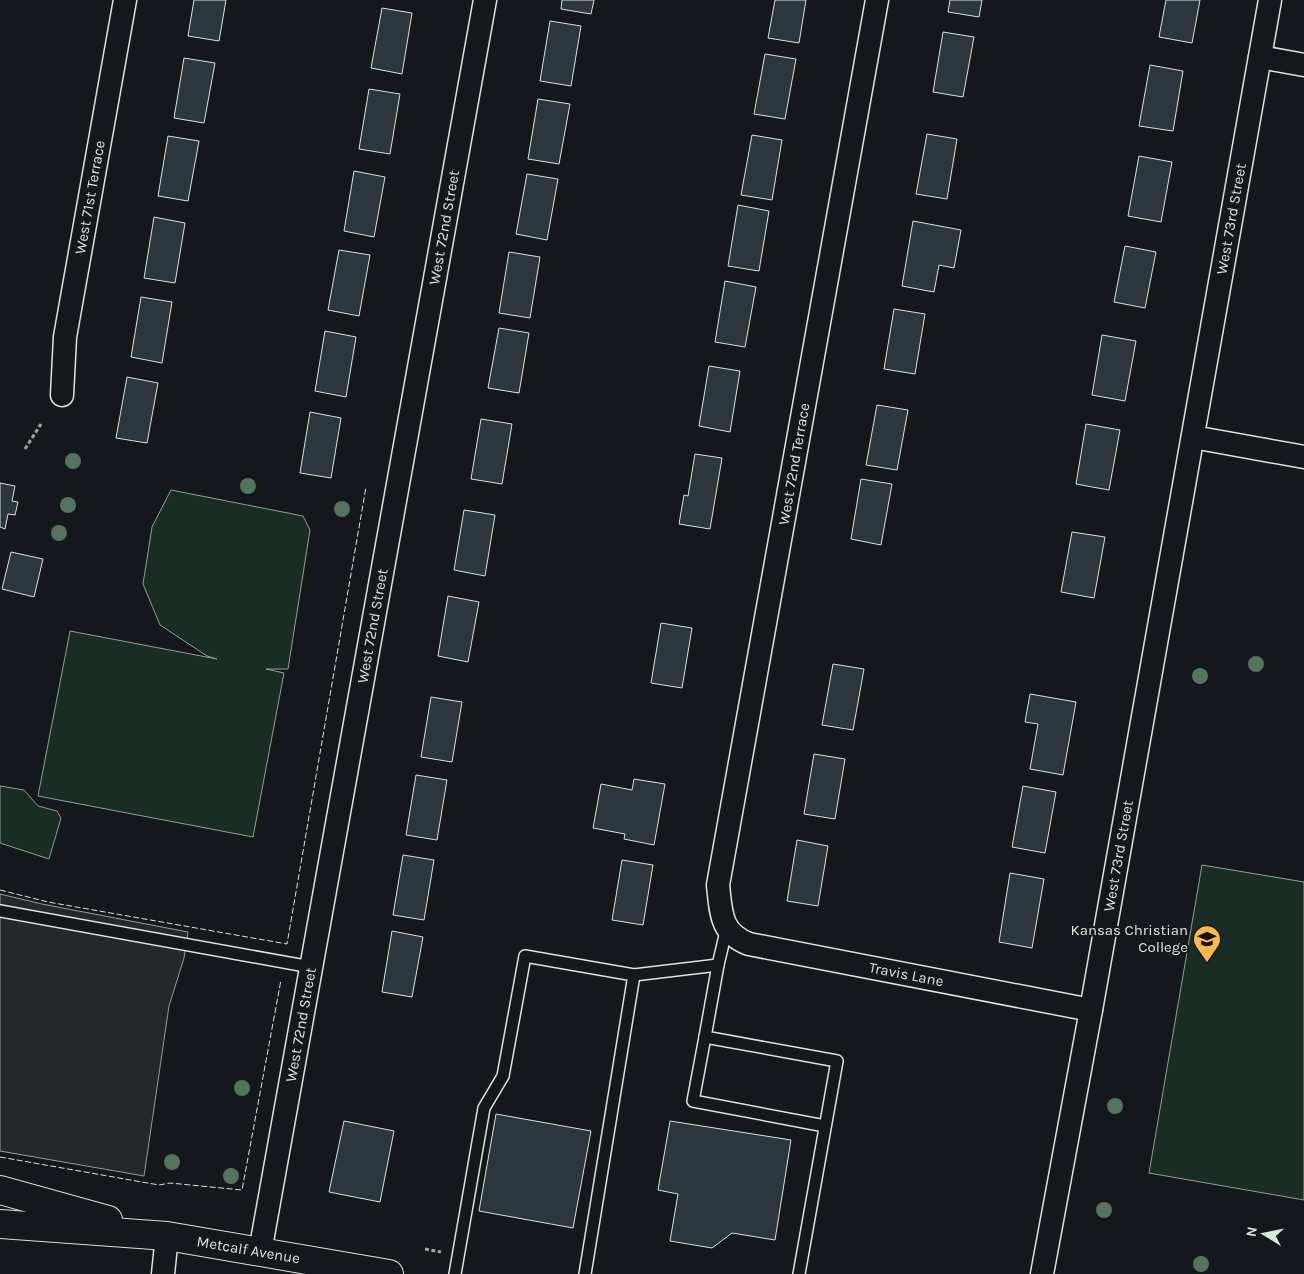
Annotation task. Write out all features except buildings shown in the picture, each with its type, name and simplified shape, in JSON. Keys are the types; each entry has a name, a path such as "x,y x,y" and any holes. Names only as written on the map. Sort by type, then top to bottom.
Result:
{"main road":[{"name":"Metcalf Avenue","path":"0,1190 167,1236 389,1274"},
{"name":"Metcalf Avenue","path":"0,1224 167,1236"}],"street":[{"name":"West 71st Terrace","path":"62,395 65,337 125,0"},
{"name":"West 72nd Street","path":"260,1252 485,0"},
{"name":"West 72nd Terrace","path":"727,927 721,915 718,885 877,0"},
{"name":"West 73rd Street","path":"1042,1274 1091,1010 1270,0"},
{"path":"1260,57 1304,65"},
{"path":"1193,437 1304,457"},
{"name":"Travis Lane","path":"727,927 738,939 768,948 1091,1010"},
{"path":"163,1274 167,1236"}],"lane":[{"path":"0,912 311,967"},
{"path":"727,927 718,965 694,1101 825,1126"},
{"path":"455,1274 484,1108 503,1076 524,956 634,975 718,965"},
{"path":"585,1274 634,975"},
{"path":"705,1037 837,1061 799,1274"}],"path":[{"path":"25,449 41,424"},
{"path":"425,1249 442,1252"}],"green space":[{"path":"171,490 303,516 310,530 288,669 266,669 284,673 253,837 38,796 70,631 217,659 207,656 160,625 143,584 152,527"},
{"path":"0,786 24,790 38,806 57,811 61,818 49,859 0,843"},
{"path":"1202,865 1304,882 1304,1200 1149,1173"}],"shaded area":[{"path":"0,894 188,932 184,958 169,1006 144,1176 0,1151"}],"fence":[{"path":"0,890 48,902 287,944 366,487"},
{"path":"0,1157 159,1185 170,1183 242,1190 281,980"}],"place":[{"name":"Kansas Christian College","path":"1207,963"}]}
